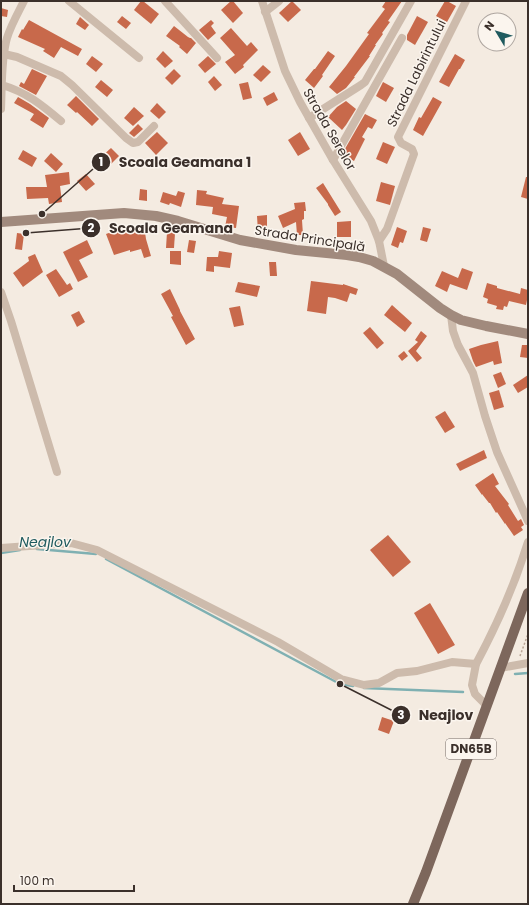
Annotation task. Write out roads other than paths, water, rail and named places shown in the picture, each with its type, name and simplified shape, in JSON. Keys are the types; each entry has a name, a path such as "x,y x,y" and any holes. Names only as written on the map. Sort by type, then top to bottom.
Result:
{"main road":[{"name":"Strada Principală","path":"1,222 124,213 156,216 178,221 240,240 296,250 359,257 373,261 397,274 440,308 461,320 528,334"},
{"name":"DN65B","path":"413,904 528,593"}],"street":[{"path":"1,109 4,38 24,1"},
{"path":"69,1 139,58"},
{"path":"165,1 217,58"},
{"name":"Strada Serelor","path":"262,1 285,71 309,118 371,222 379,241 384,266"},
{"path":"265,12 279,1"},
{"path":"309,118 365,82 411,1"},
{"name":"Strada Labirintului","path":"379,241 387,229 414,154 412,149 402,143 398,137 466,1"},
{"path":"333,160 402,38"},
{"path":"4,54 17,57 61,76 133,143 138,142 154,126"},
{"path":"2,85 15,89 41,104 61,121"},
{"path":"1,292 57,472"},
{"path":"451,315 458,345 473,373 497,452 528,521"},
{"path":"487,706 475,694 472,685 476,664 498,621 521,564 528,542"},
{"path":"1,548 71,543 97,550 278,642 342,679 364,685 379,683 398,673 417,671 452,662 476,664"},
{"path":"500,668 528,663"}],"waterway":[{"name":"Neajlov","path":"37,549 96,554"},
{"name":"Neajlov","path":"1,553 20,550"},
{"name":"Neajlov","path":"106,559 340,684 353,686"},
{"name":"Neajlov","path":"515,674 528,673"},
{"name":"Neajlov","path":"364,688 463,692"}],"place":[{"name":"Scoala Geamana 1","path":"42,214"},
{"name":"Scoala Geamana","path":"26,233"},
{"name":"Neajlov","path":"340,684"}]}
